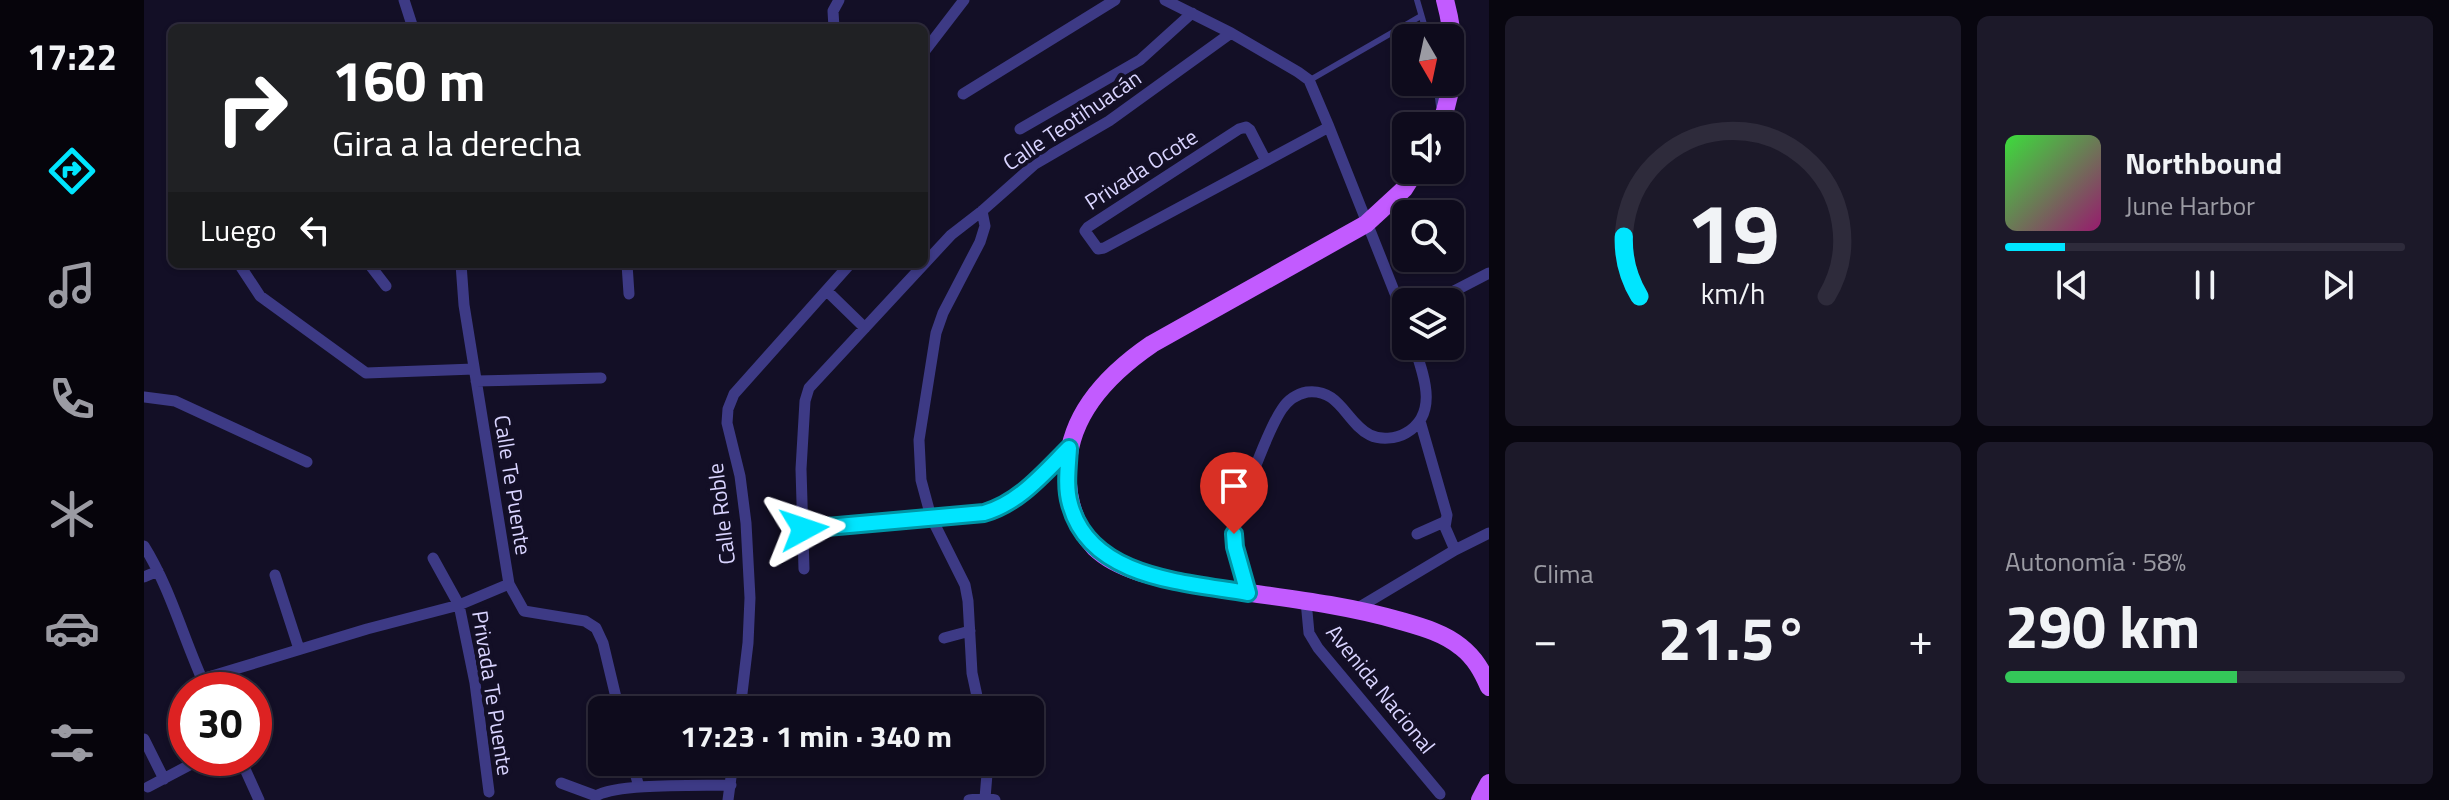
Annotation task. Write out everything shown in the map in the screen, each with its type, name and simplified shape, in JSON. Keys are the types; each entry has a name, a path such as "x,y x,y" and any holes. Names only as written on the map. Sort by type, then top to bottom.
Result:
{"main road":[{"path":"1444,112 1454,75 1455,51 1445,0"},
{"path":"1407,184 1366,224 1127,361 1101,386 1088,405 1069,448 1067,480 1070,505 1083,533 1096,549 1112,560 1172,580 1358,608 1430,629 1484,663 1489,687"},
{"path":"1480,800 1489,783"}],"street":[{"path":"404,0 412,24"},
{"path":"834,24 833,11 839,0"},
{"path":"928,47 964,0"},
{"path":"963,94 1115,0"},
{"path":"1165,0 1231,33 1309,80 1393,288"},
{"path":"1020,129 1140,60 1192,13"},
{"name":"Calle Teotihuacán","path":"928,260 951,235 1035,164 1109,121 1231,33"},
{"name":"Privada Ocote","path":"1265,159 1250,130 1246,127 1239,129 1088,227 1086,234 1098,249 1104,248 1329,127"},
{"path":"977,696 972,673 965,585 931,517 921,480 919,440 936,333 943,313 980,242 985,226 982,211"},
{"path":"242,268 260,296 366,373 601,378"},
{"path":"372,268 386,286"},
{"name":"Calle Te Puente","path":"237,672 299,649 459,605 509,584 464,305 461,268"},
{"path":"627,268 629,294"},
{"name":"Calle Roble","path":"742,696 750,598 746,523 740,476 727,423 728,409 734,394 847,268"},
{"name":"Calle Teotihuacán","path":"804,569 801,469 805,401 809,388 920,268"},
{"path":"1460,288 1489,273"},
{"path":"827,291 865,328"},
{"path":"1248,593 1234,534 1273,423 1284,406 1296,396 1308,392 1323,393 1339,403 1370,435 1384,438 1402,436 1418,425 1426,412 1427,395 1419,360"},
{"path":"144,397 175,401 307,462"},
{"path":"1417,534 1444,522 1447,515 1420,421"},
{"path":"804,529 984,513 1012,501 1036,482 1069,448"},
{"path":"1444,522 1455,550"},
{"path":"1358,608 1489,533"},
{"path":"144,546 158,571 200,672"},
{"name":"Privada Te Puente","path":"433,558 459,605 475,683 489,792"},
{"path":"144,577 158,571"},
{"path":"275,575 299,649"},
{"path":"509,584 524,611 585,621 596,628 603,643 616,696"},
{"name":"Avenida Nacional","path":"1306,601 1309,633 1318,648 1440,794"},
{"path":"944,638 970,631"},
{"path":"144,739 164,779"},
{"path":"148,787 170,776"},
{"path":"248,776 259,800"},
{"path":"636,776 639,787"},
{"path":"728,800 732,776"},
{"path":"969,800 990,799 989,776"},
{"path":"561,783 596,798 601,793 639,787 731,785"}],"lane":[{"path":"1417,0 1424,24"},
{"path":"1309,80 1421,16"}],"route":[{"path":"804,529 984,513 1012,501 1036,482 1069,448 1067,480 1070,505 1083,533 1096,549 1112,560 1172,580 1248,593 1234,534"}]}
